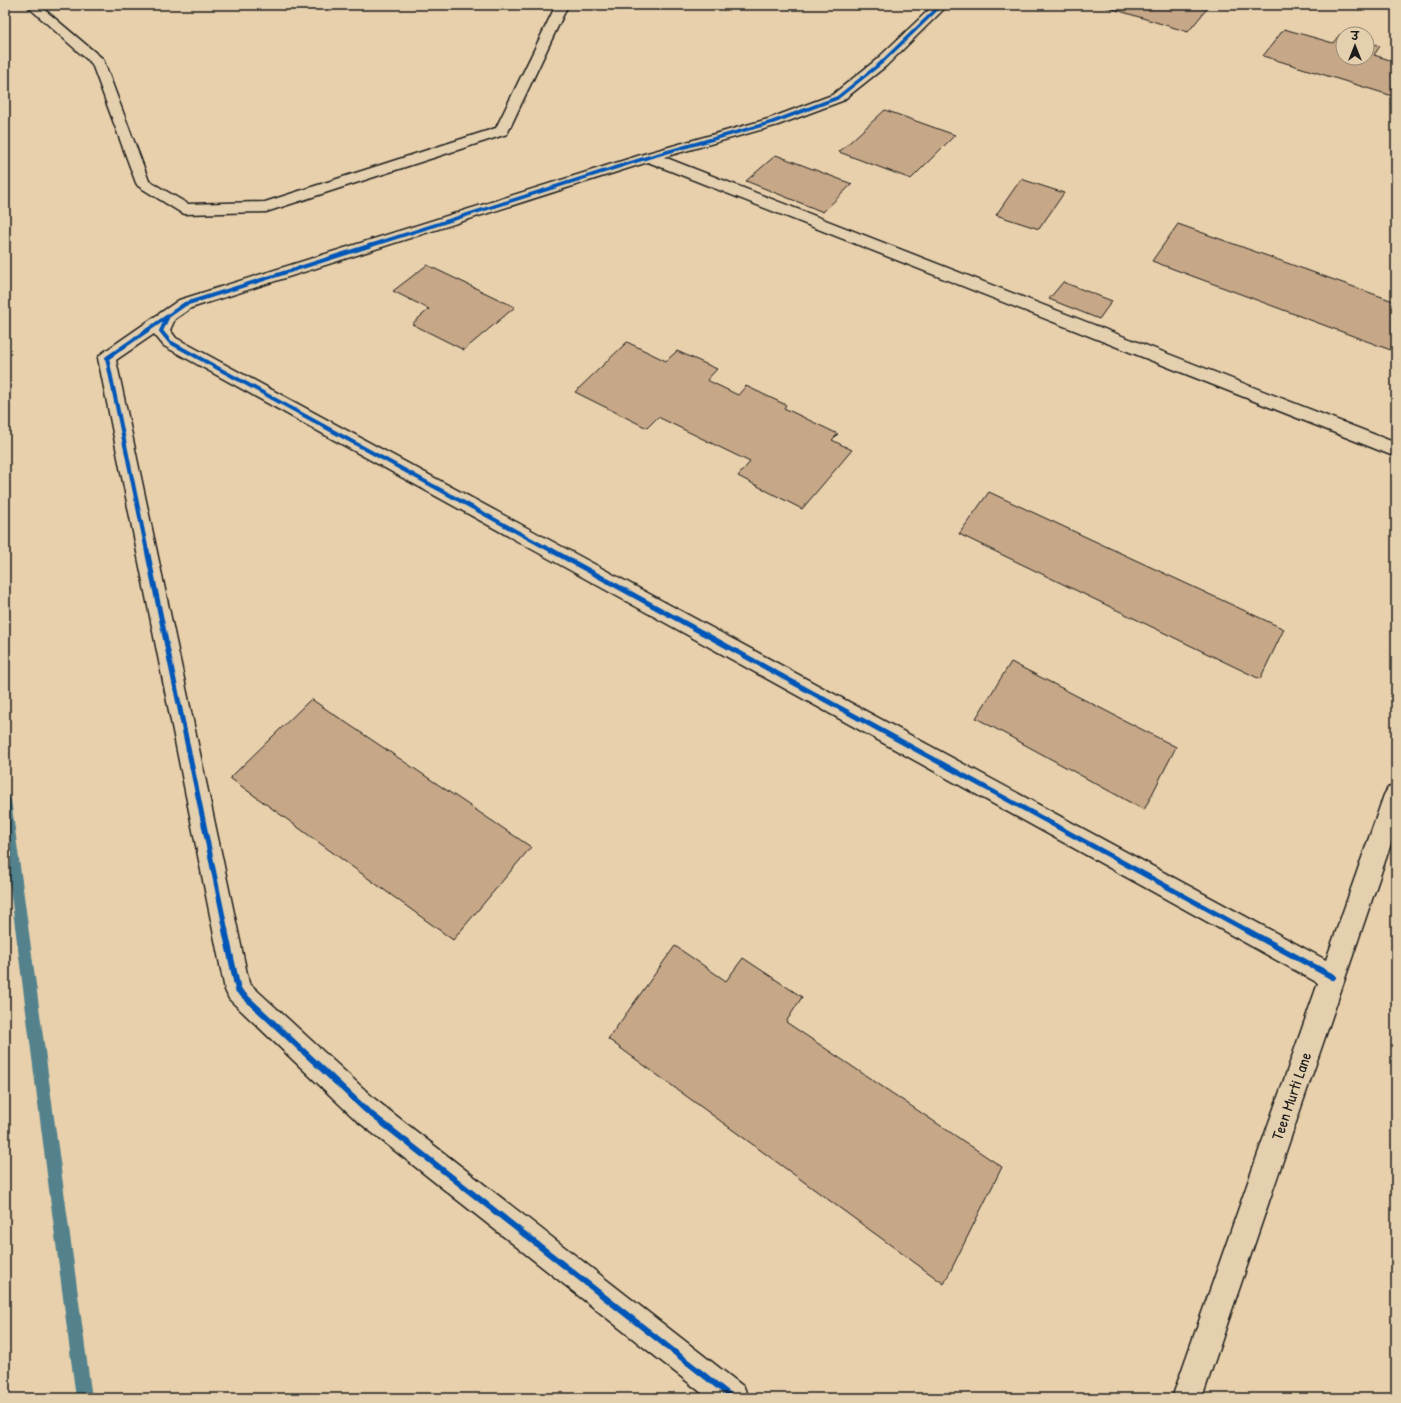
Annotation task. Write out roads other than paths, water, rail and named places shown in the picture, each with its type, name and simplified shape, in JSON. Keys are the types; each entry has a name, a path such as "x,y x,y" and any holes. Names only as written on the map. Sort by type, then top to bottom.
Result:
{"street":[{"path":"733,1398 366,1110 238,990 106,358 185,304 650,157 773,122 838,98 881,63 940,5"},
{"path":"650,157 1396,450"},
{"path":"168,316 161,331 170,342 1333,977"},
{"name":"Teen Murti Lane","path":"1187,1398 1396,795"}],"lane":[{"path":"32,5 98,62 143,183 185,209 266,207 502,131 562,5"}],"waterway":[{"path":"5,800 84,1398"}]}
